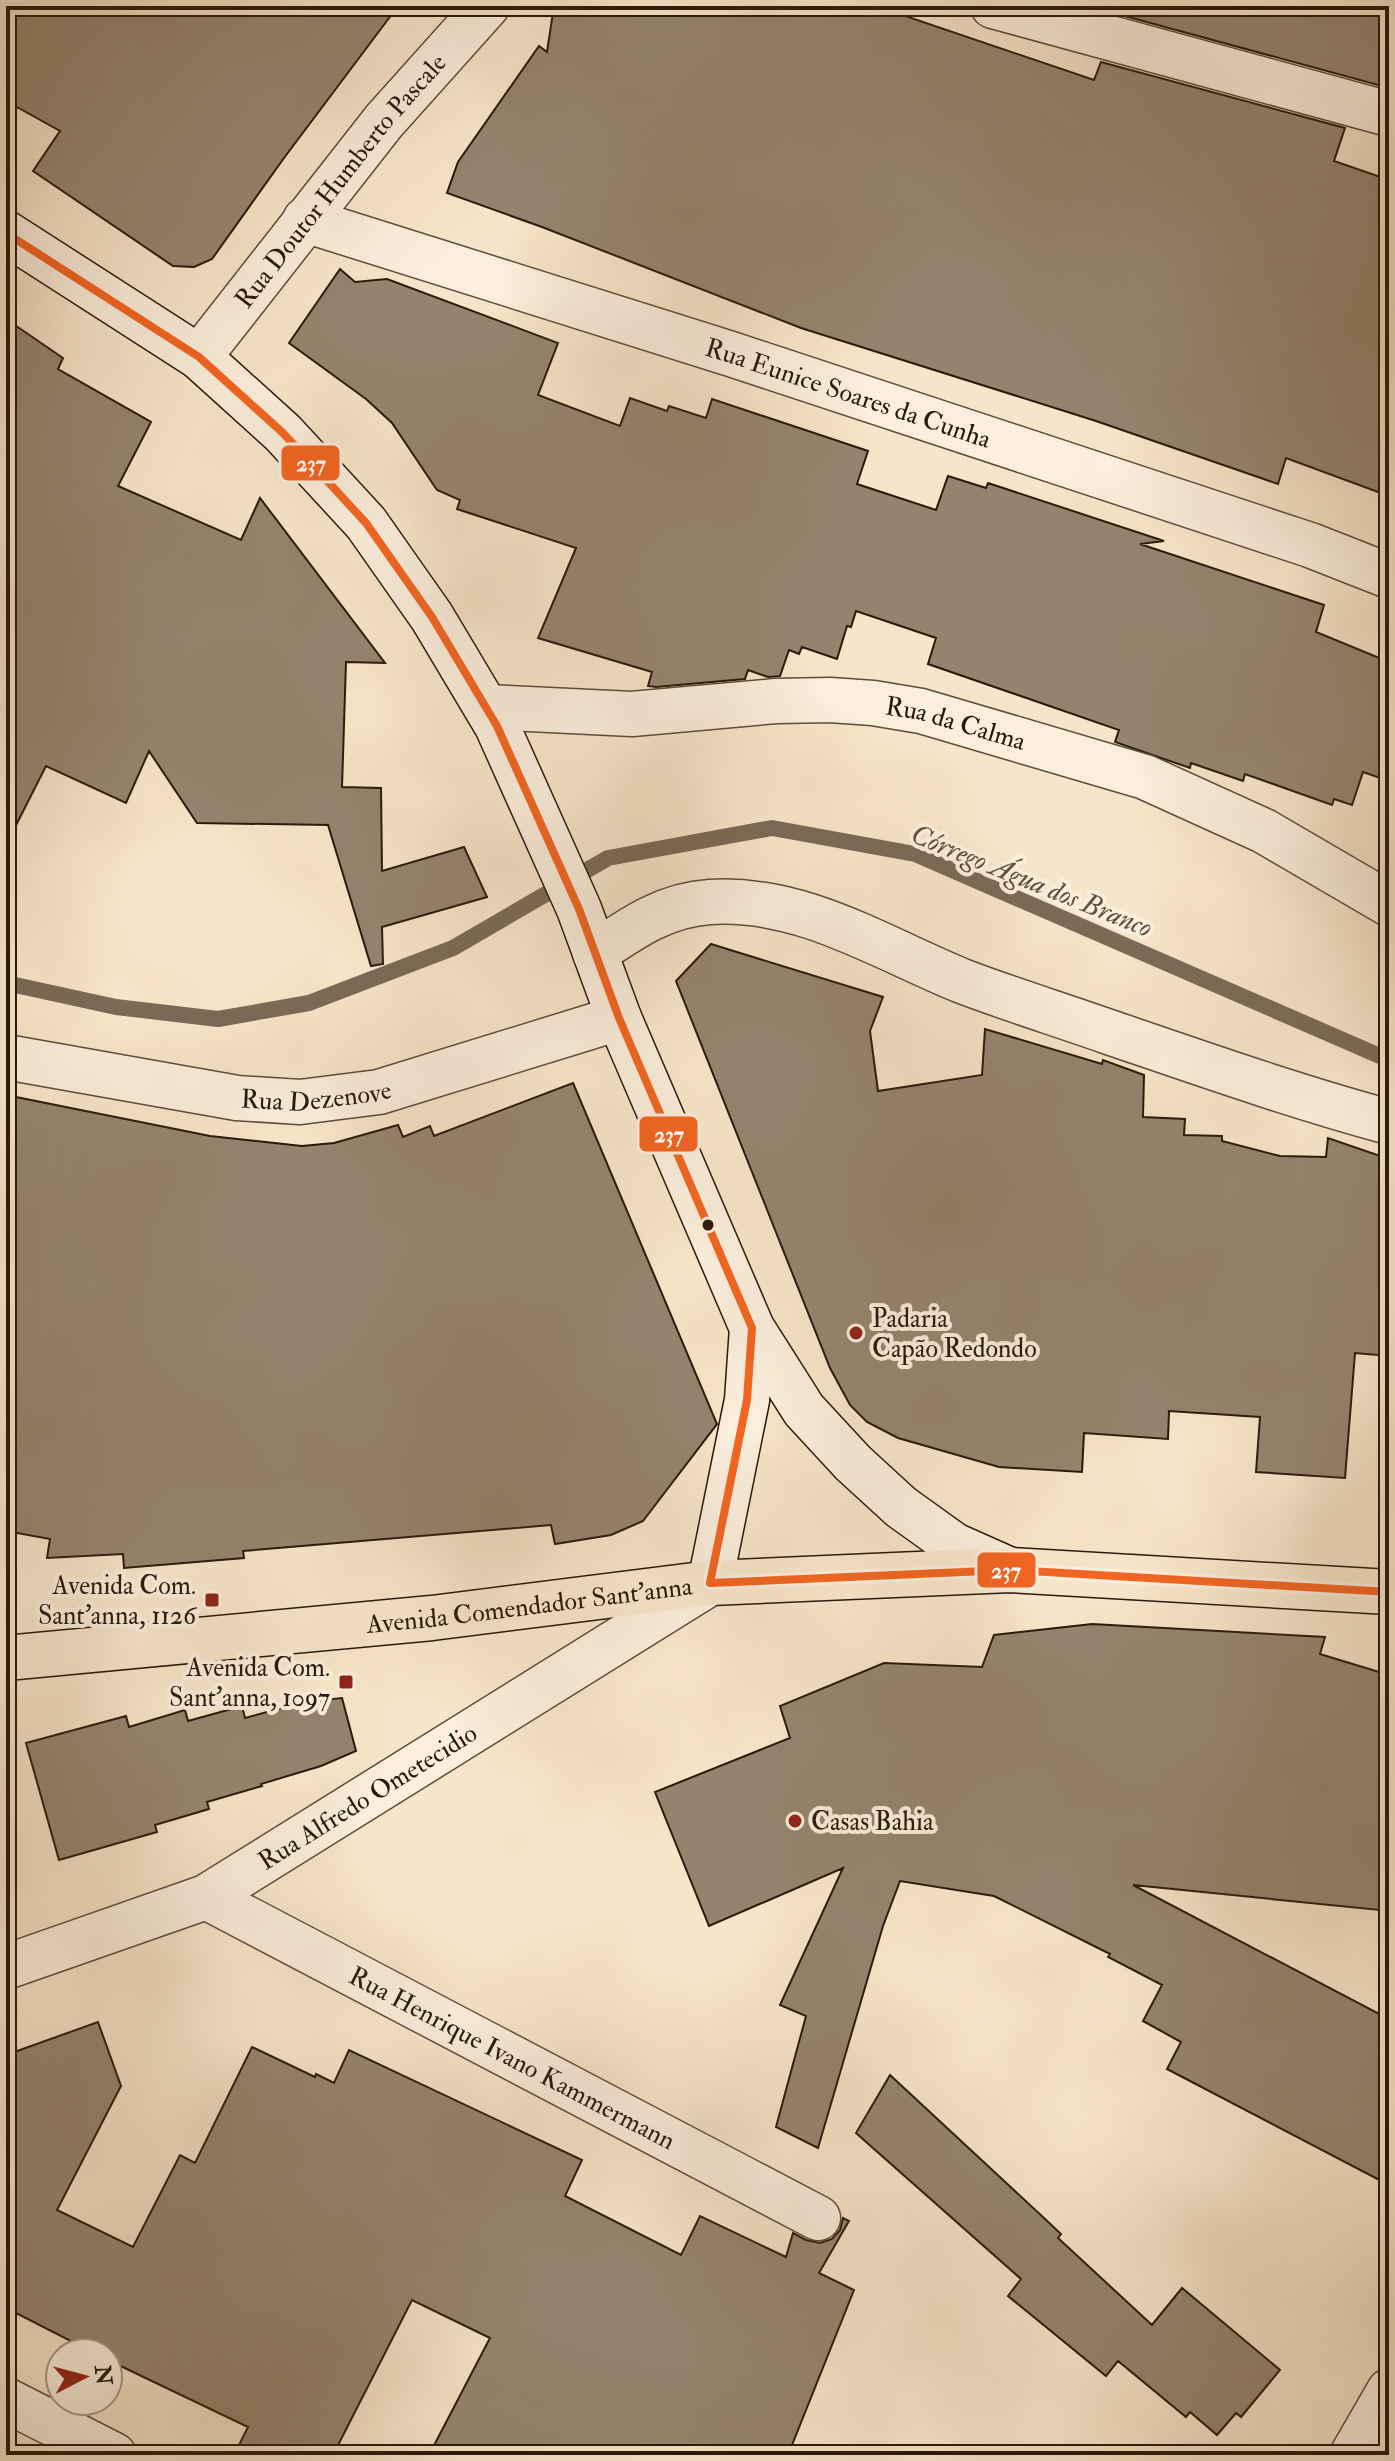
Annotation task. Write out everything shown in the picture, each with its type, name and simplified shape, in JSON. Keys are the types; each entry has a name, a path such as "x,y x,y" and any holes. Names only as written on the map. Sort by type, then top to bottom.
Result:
{"main road":[{"name":"Avenida Comendador Sant'anna","path":"9,1655 432,1618 710,1583 1010,1570 1389,1592"}],"street":[{"name":"Rua Doutor Humberto Pascale","path":"199,357 384,121 487,6"},
{"path":"993,6 1389,114"},
{"name":"Rua Eunice Soares da Cunha","path":"305,220 746,359 1310,545 1389,576"},
{"path":"6,233 199,357 283,433 366,523 432,617 492,716 591,940 619,1018 752,1328 804,1410 853,1463 901,1507 954,1545 1010,1570"},
{"name":"Rua da Calma","path":"492,716 632,714 776,701 830,700 921,711 1029,741 1158,783 1264,831 1389,904"},
{"path":"591,940 675,906 711,902 754,904 794,911 849,930 977,986 1259,1083 1389,1122"},
{"name":"Rua Dezenove","path":"6,1057 237,1098 300,1102 379,1092 619,1018"},
{"path":"710,1583 747,1400 752,1328"},
{"name":"Rua Alfredo Ometecidio","path":"6,1967 206,1897 710,1583"},
{"name":"Rua Henrique Ivano Kammermann","path":"206,1897 818,2218"},
{"path":"1352,2455 1389,2391"},
{"path":"6,2400 114,2455"}],"building":[{"path":"6,6 398,6 212,259 194,267 173,266 33,171 60,131 6,101"},
{"path":"554,6 876,6 1094,80 1101,62 1345,128 1334,161 1389,180 1389,496 1286,458 1278,484 1096,421 801,328 447,193 458,162 539,46 547,52"},
{"path":"1124,6 1389,6 1389,88 1121,15"},
{"path":"340,269 355,282 387,279 558,343 538,395 620,426 630,398 667,411 669,406 706,418 712,399 868,451 857,484 936,510 948,476 986,488 988,483 1164,541 1140,544 1324,605 1316,632 1389,662 1389,781 1363,772 1352,805 1334,799 1332,805 1245,774 1243,781 1191,763 1190,768 1115,742 1119,730 928,664 936,638 856,611 851,627 847,626 837,659 802,647 799,654 789,650 780,676 768,677 748,670 745,679 656,687 648,686 652,672 538,638 576,548 457,509 460,500 437,490 392,423 366,399 289,343"},
{"path":"6,319 63,358 58,369 151,422 118,486 241,540 260,498 385,663 346,662 342,787 381,788 382,871 464,847 487,897 382,927 383,964 371,966 328,825 197,823 149,751 126,803 46,766 6,845"},
{"path":"711,944 883,997 870,1031 878,1091 982,1075 985,1029 1102,1064 1103,1060 1144,1075 1143,1117 1185,1119 1184,1135 1222,1136 1222,1141 1280,1156 1326,1157 1328,1138 1389,1159 1389,1356 1355,1353 1345,1478 1256,1472 1260,1417 1169,1411 1168,1439 1084,1433 1082,1472 999,1467 898,1438 867,1422 850,1405 830,1368 676,981"},
{"path":"573,1083 717,1424 643,1521 611,1535 555,1544 551,1525 243,1551 244,1558 124,1568 123,1554 47,1558 50,1539 6,1531 6,1095 210,1136 302,1146 334,1143 398,1125 403,1137 430,1126 434,1136"},
{"path":"1092,1624 1325,1637 1320,1654 1389,1675 1389,1911 1133,1885 1389,2019 1389,2185 1167,2069 1181,2042 1143,2021 1162,1985 1108,1957 1110,1954 994,1896 900,1881 883,1926 818,2148 776,2127 806,2016 780,2005 843,1868 709,1926 655,1792 790,1738 780,1706 884,1663 982,1667 994,1635"},
{"path":"342,1698 356,1751 321,1766 207,1802 209,1809 155,1825 157,1832 59,1860 26,1743 126,1716 129,1727 185,1710 188,1721 242,1706 245,1718 304,1702"},
{"path":"98,2022 121,2086 57,2210 133,2247 180,2155 195,2163 252,2047 334,2083 349,2050 582,2160 565,2196 681,2255 700,2216 786,2257 793,2233 820,2243 832,2239 840,2230 843,2218 849,2221 819,2273 854,2290 788,2455 429,2455 490,2338 412,2300 333,2455 234,2455 248,2427 124,2368 124,2337 63,2337 6,2308 6,2055"},
{"path":"890,2075 1061,2234 1058,2238 1152,2325 1182,2288 1280,2370 1241,2417 1236,2413 1217,2435 1190,2412 1186,2417 1118,2361 1106,2376 1008,2296 1021,2279 856,2133"}],"waterway":[{"name":"Córrego Água dos Branco","path":"6,983 116,1007 218,1019 309,1003 453,948 608,858 772,828 915,854 1389,1060"}],"transit line":[{"name":"237","path":"6,233 199,357 283,433 366,523 432,617 497,726 579,909 619,1018 752,1328 747,1400 710,1583 1010,1570 1389,1592"}],"place":[{"name":"Padaria Capão Redondo","path":"856,1333"},
{"name":"Avenida Com. Sant'anna, 1126","path":"212,1600"},
{"name":"Avenida Com. Sant'anna, 1097","path":"346,1682"},
{"name":"Casas Bahia","path":"795,1821"}]}
